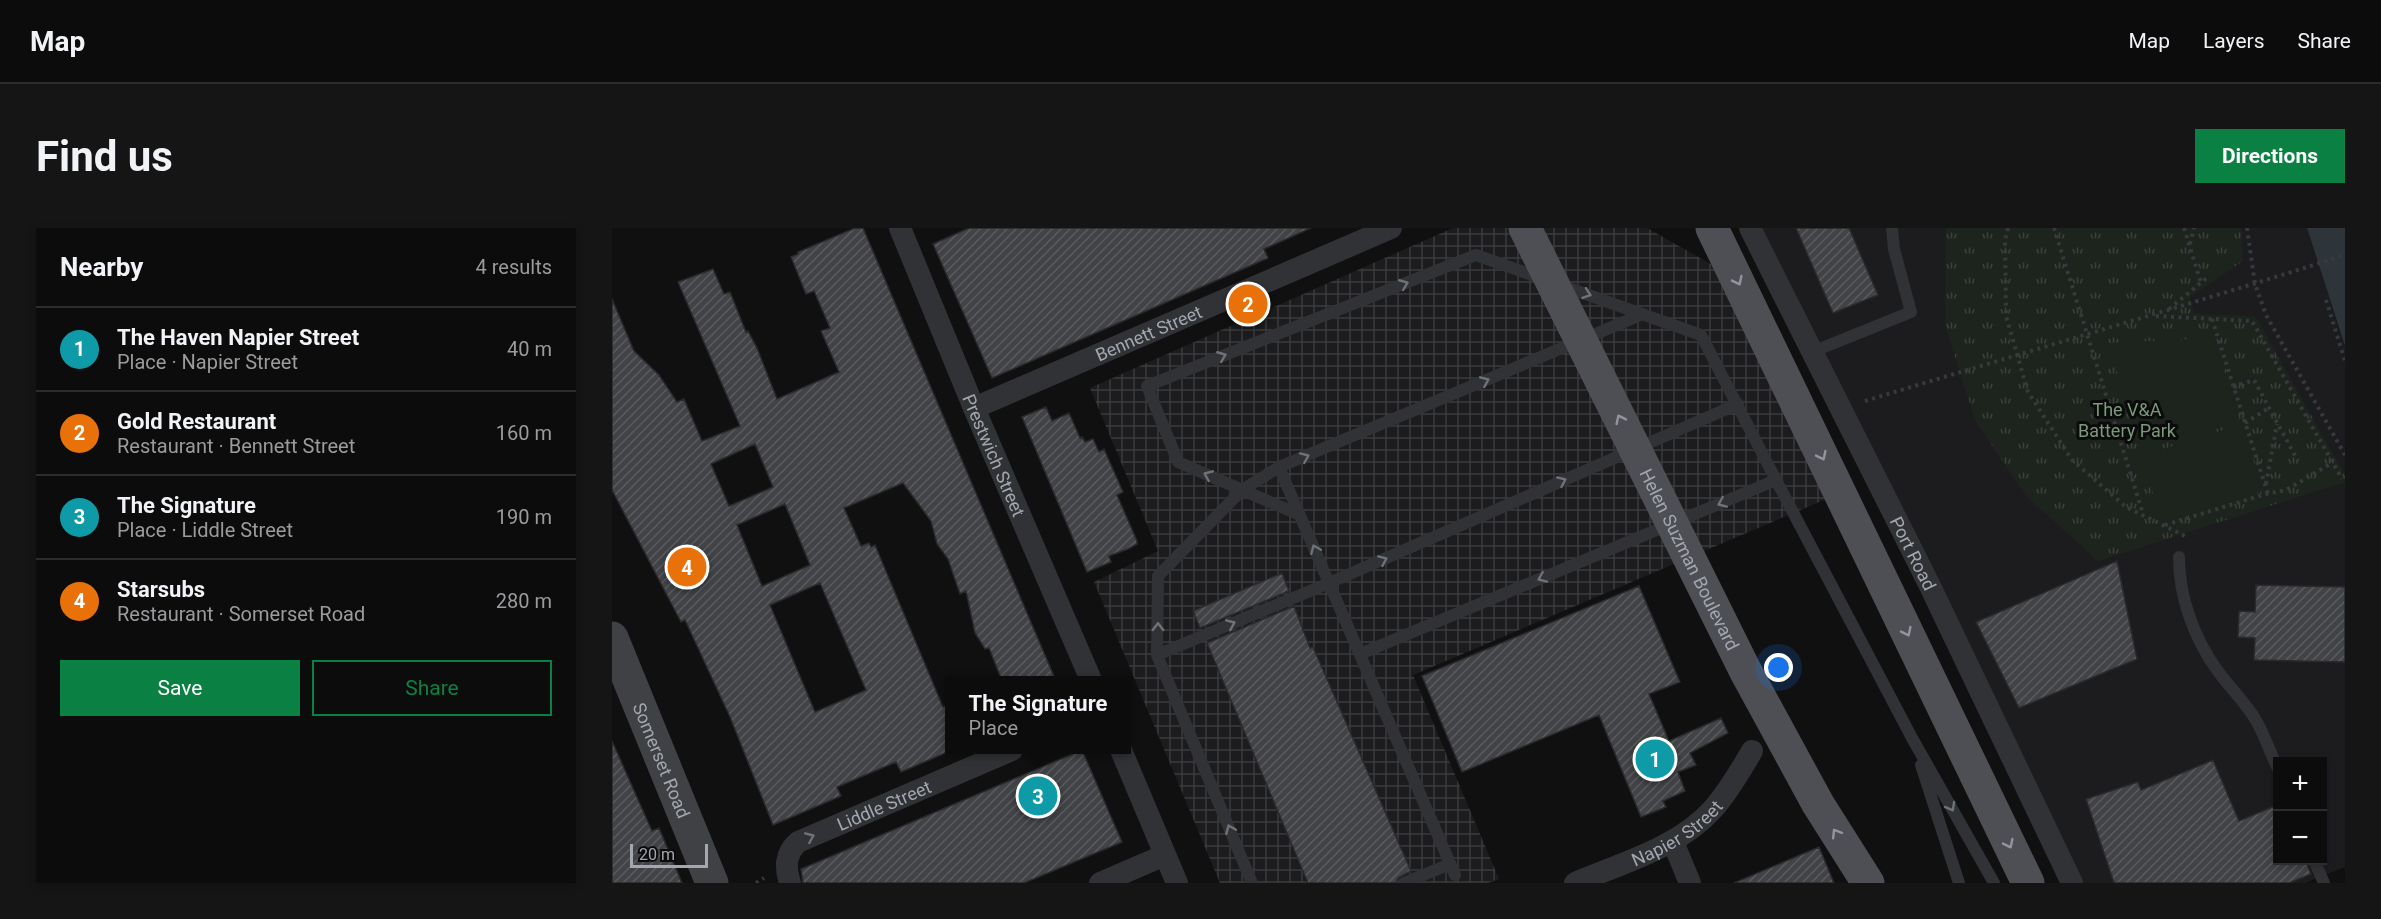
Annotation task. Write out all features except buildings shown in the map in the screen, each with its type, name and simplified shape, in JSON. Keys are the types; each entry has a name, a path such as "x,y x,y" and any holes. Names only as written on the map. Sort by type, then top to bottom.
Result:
{"main road":[{"name":"Helen Suzman Boulevard","path":"1525,228 1745,670 1818,804 1868,883"},
{"path":"1713,228 2028,883"},
{"name":"Somerset Road","path":"616,660 712,883"}],"street":[{"name":"Bennett Street","path":"974,408 1390,228"},
{"name":"Port Road","path":"1750,228 1929,584 2072,883"},
{"name":"Prestwich Street","path":"902,229 974,408 1090,676"},
{"name":"Napier Street","path":"1575,883 1673,842 1712,811 1731,786 1752,751"},
{"name":"Liddle Street","path":"790,883 786,866 788,856 798,842 1003,754"},
{"path":"1123,754 1177,883"},
{"path":"1673,842 1690,883"},
{"path":"1100,883 1165,855"}],"lane":[{"path":"1812,352 1911,312 1894,249 1892,228"},
{"path":"1300,515 1178,462 1147,386 1476,255 1701,334 1912,738 1994,883"},
{"path":"1252,883 1157,655 1158,576 1242,490 1279,467 1643,314"},
{"path":"1157,655 1329,583 1738,404"},
{"path":"1279,467 1452,869 1404,883"},
{"path":"1360,654 1776,480"},
{"path":"2179,557 2181,595 2200,640 2215,668 2246,705 2258,724 2273,760"},
{"path":"1912,738 1959,883"},
{"path":"2316,865 2324,883"}],"path":[{"path":"2008,228 2005,240 2006,316 2028,392 2072,460 2126,507 2187,537"},
{"path":"2054,228 2144,515"},
{"path":"2184,228 2201,283"},
{"path":"2190,245 2194,228"},
{"path":"2247,228 2255,284 2266,315 2345,455"},
{"path":"1841,409 2016,354 2166,312 2345,255"},
{"path":"2166,312 2208,277"},
{"path":"2326,300 2345,361"},
{"path":"2151,316 2252,321 2342,479"},
{"path":"2212,319 2268,494"},
{"path":"2233,387 2254,380 2298,461"},
{"path":"2245,423 2269,408"},
{"path":"2265,487 2277,423"},
{"path":"2164,526 2286,490 2332,463"}],"shaded area":[{"path":"1453,228 1647,228 1723,271 1831,497 1413,675 1499,879 1488,883 1220,883 1094,582 1158,551 1090,388"},
{"path":"1761,228 2307,228 2345,346 2345,867 2305,883 2083,883"},
{"path":"2307,228 2345,228 2345,346"}],"green space":[{"name":"The V&A Battery Park","path":"1946,228 2241,228 2243,261 2190,297 2194,314 2255,316 2345,475 2345,482 2098,561 2026,496 1975,420 1945,325"},
{"path":"2214,338 2239,418 2141,448 2108,343"},
{"path":"2242,424 2263,491 2163,523 2141,456"}],"place":[{"name":"Gold Restaurant","path":"1248,304"},
{"name":"Starsubs","path":"687,567"},
{"name":"The Haven Napier Street","path":"1655,759"},
{"name":"The Signature","path":"1038,796"}]}
